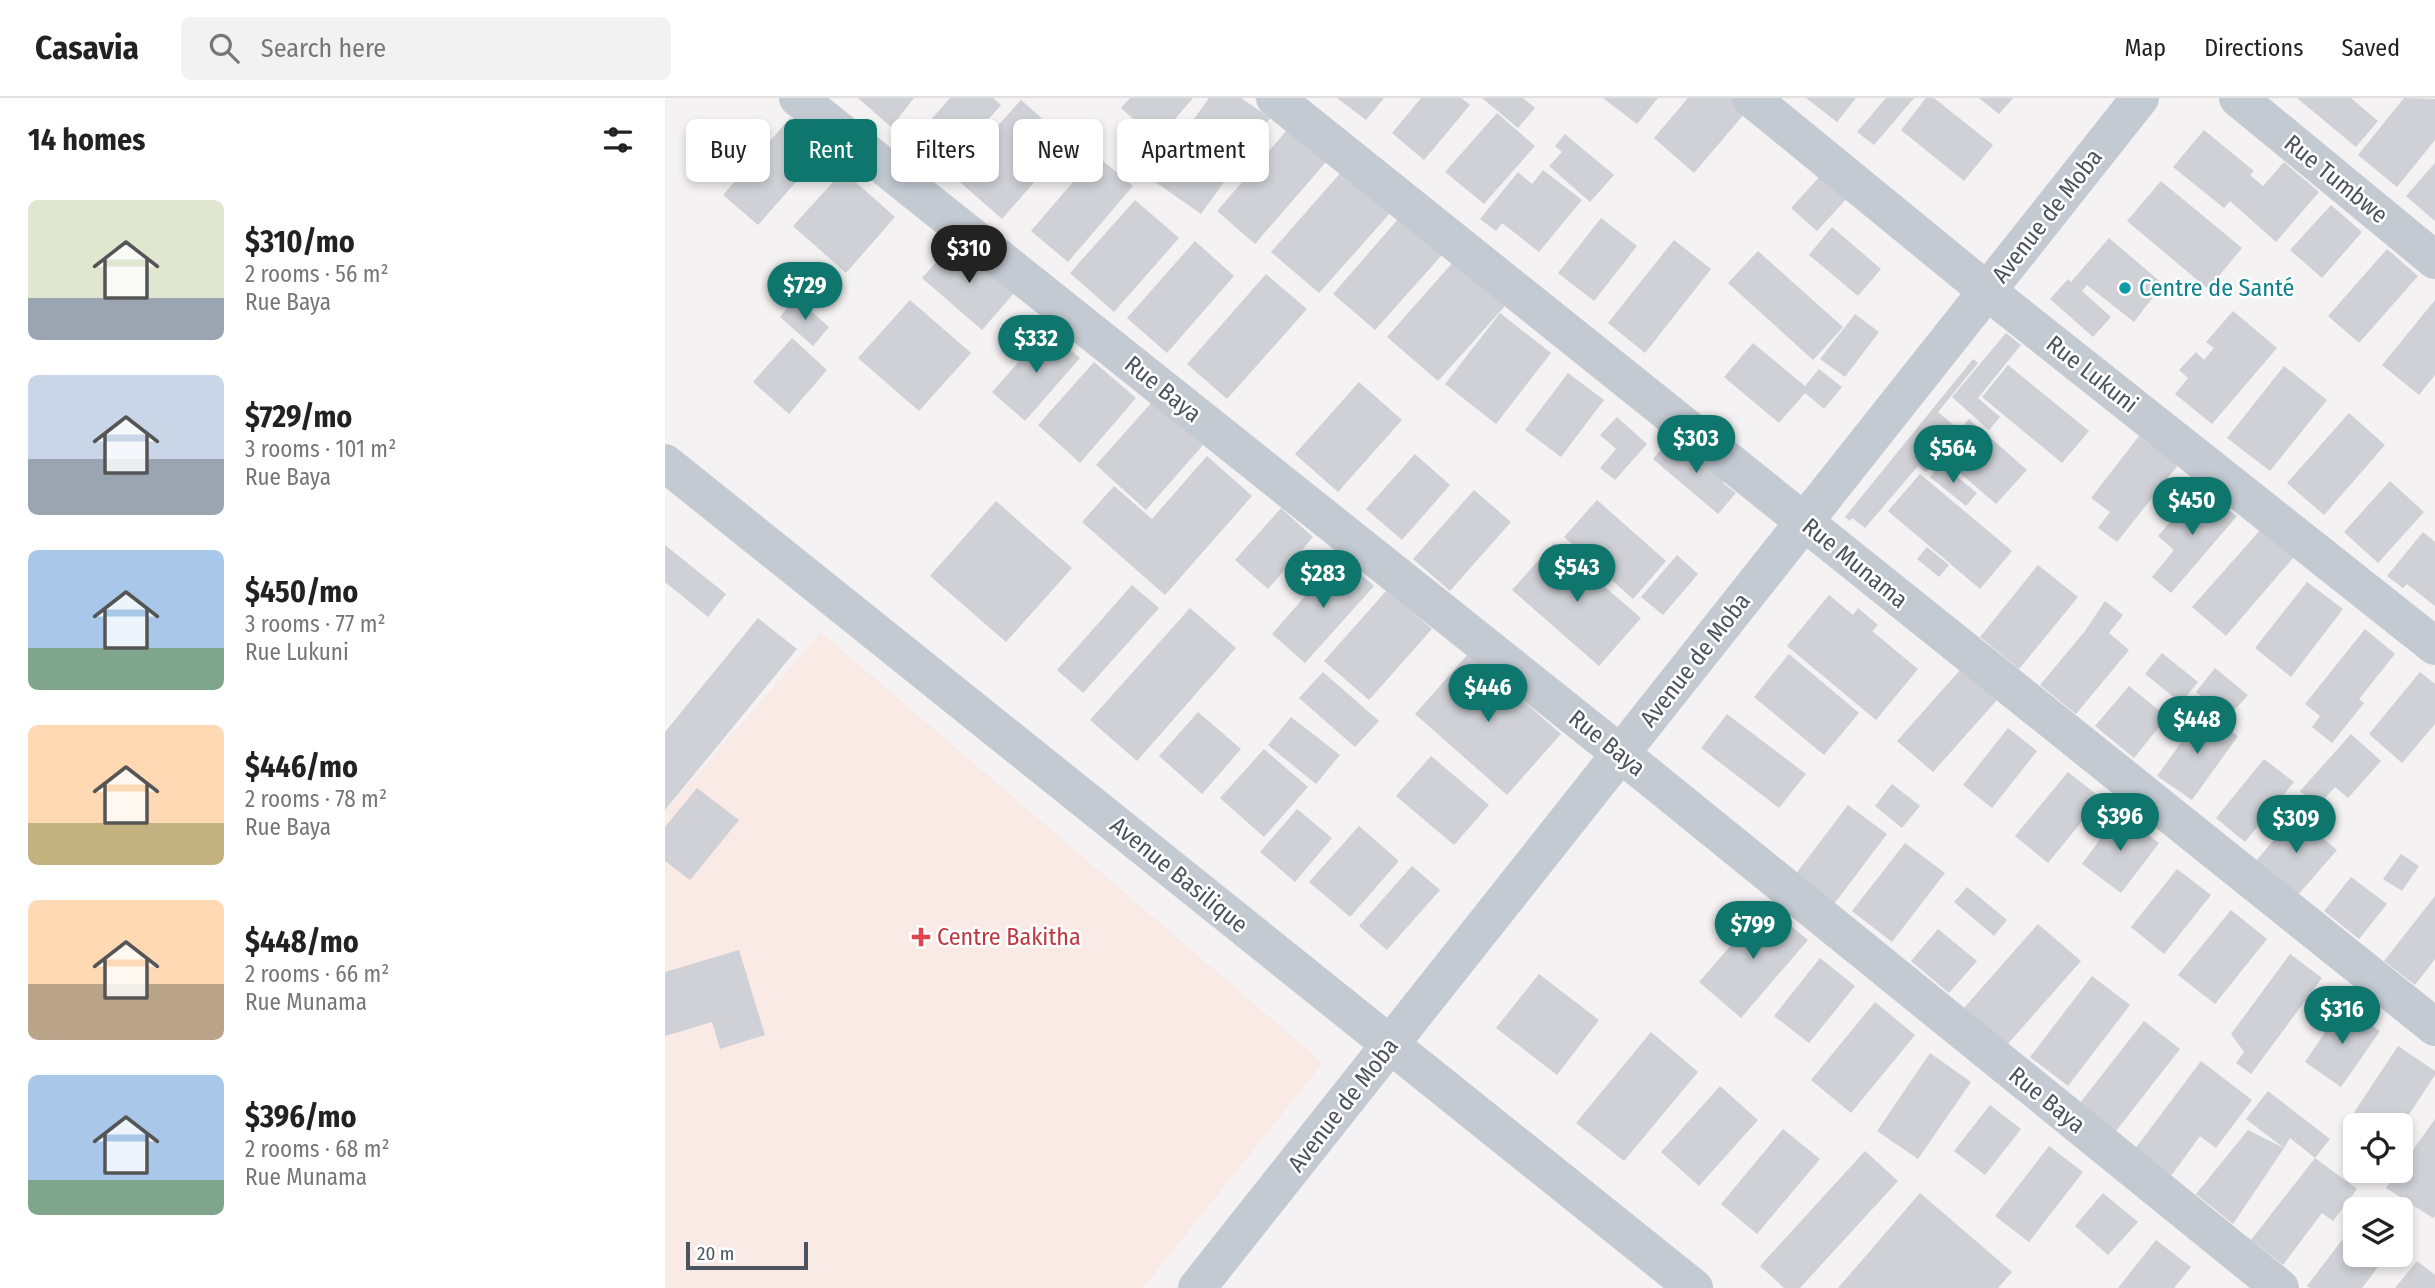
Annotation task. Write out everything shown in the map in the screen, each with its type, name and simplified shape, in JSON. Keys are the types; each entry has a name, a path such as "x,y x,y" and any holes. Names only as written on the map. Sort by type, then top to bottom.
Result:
{"street":[{"name":"Rue Baya","path":"798,98 1621,754 2280,1288"},
{"name":"Rue Munama","path":"1275,98 2435,1027"},
{"name":"Rue Lukuni","path":"1751,98 1987,291 2435,646"},
{"name":"Avenue de Moba","path":"1197,1288 2140,98"},
{"name":"Rue Tumbwe","path":"2238,98 2435,260"},
{"name":"Avenue Basilique","path":"665,463 1694,1288"}],"shaded area":[{"name":"Centre Bakitha","path":"821,632 1323,1063 1143,1288 665,1288 665,811"}],"building":[{"path":"858,98 914,98 897,119 891,119 891,127"},
{"path":"950,98 993,98 1001,105 989,119 931,119"},
{"path":"1130,98 1193,98 1175,119 1133,119 1121,108"},
{"path":"1209,98 1241,98 1270,118 1269,119 1194,119"},
{"path":"1337,98 1384,98 1366,120"},
{"path":"1421,98 1461,98 1470,105 1424,160 1392,133"},
{"path":"1482,98 1523,98 1535,108 1518,128"},
{"path":"1603,98 1658,98 1637,124"},
{"path":"1688,98 1742,98 1751,106 1694,173 1654,138"},
{"path":"1806,98 1856,98 1837,122"},
{"path":"1886,98 1914,98 1874,145 1857,132"},
{"path":"1926,98 1934,98 1993,145 1964,181 1901,130"},
{"path":"1979,98 2013,98 1999,114"},
{"path":"2297,98 2351,98 2378,121 2356,147"},
{"path":"2404,98 2435,99 2435,140 2397,187 2358,155"},
{"path":"1021,100 1043,119 1013,119 1013,182 1034,182 1002,219 960,182 999,182 999,125"},
{"path":"1497,113 1535,146 1484,204 1445,172"},
{"path":"784,125 784,182 796,182 758,225 723,195 734,182 770,182 770,141"},
{"path":"1288,129 1326,162 1255,244 1217,211 1242,182 1269,182 1269,151"},
{"path":"2204,130 2254,171 2250,175 2263,186 2284,162 2319,192 2276,242 2230,201 2224,208 2173,167"},
{"path":"1565,134 1614,175 1590,202 1549,166 1562,152 1555,146"},
{"path":"1103,161 1117,173 1117,182 1128,182 1133,186 1068,262 1031,231 1073,182 1103,182"},
{"path":"2435,163 2435,221 2406,196"},
{"path":"1343,170 1391,212 1319,293 1271,252"},
{"path":"1543,170 1582,200 1539,252 1502,223 1496,231 1480,219 1518,172 1532,184"},
{"path":"1823,173 1849,196 1817,231 1791,208"},
{"path":"2161,181 2242,248 2208,289 2127,221"},
{"path":"833,182 855,182 895,217 846,273 793,226"},
{"path":"1155,182 1224,182 1201,214"},
{"path":"1135,200 1179,238 1114,312 1070,273"},
{"path":"2331,205 2362,232 2322,278 2290,250"},
{"path":"1399,218 1442,255 1375,330 1333,294"},
{"path":"1601,218 1637,246 1594,301 1558,273"},
{"path":"1832,227 1881,269 1858,296 1809,255"},
{"name":"Centre de Santé","path":"2109,238 2163,284 2134,322 2087,285 2082,291 2111,317 2093,337 2050,299 2068,279 2071,282"},
{"path":"956,240 1015,292 982,330 922,278"},
{"path":"1674,240 1711,269 1645,353 1608,323"},
{"path":"1195,241 1234,276 1167,353 1127,318"},
{"path":"2387,249 2418,276 2359,343 2328,316"},
{"path":"1758,251 1843,327 1813,360 1728,283"},
{"path":"1454,261 1505,306 1438,381 1387,337"},
{"path":"1266,274 1307,309 1227,399 1187,364"},
{"path":"796,298 829,327 813,346 780,317"},
{"path":"910,300 971,353 919,411 858,358"},
{"path":"2435,300 2435,375 2419,395 2382,365"},
{"path":"2233,311 2277,348 2212,424 2175,394 2188,378 2179,370 2196,352 2204,360 2214,348 2206,342"},
{"path":"1500,313 1551,353 1496,424 1445,384"},
{"path":"1855,314 1879,332 1845,377 1820,359"},
{"path":"1047,330 1080,358 1025,421 992,392"},
{"path":"2006,333 2021,345 1978,398 2000,417 1989,430 1952,397"},
{"path":"792,338 827,370 789,414 753,382"},
{"path":"1753,343 1805,386 1819,369 1842,387 1824,409 1805,393 1779,423 1724,377"},
{"path":"1973,359 1978,363 1938,412 1956,427 1938,447 1932,441 1927,446 1939,456 1926,472 1918,466 1865,528 1852,518 1850,521 1845,517"},
{"path":"1094,362 1136,398 1080,463 1038,425"},
{"path":"2008,365 2089,431 2062,463 1982,397"},
{"path":"2284,366 2327,400 2270,471 2227,438"},
{"path":"1568,373 1604,400 1561,457 1525,430"},
{"path":"1359,382 1402,420 1338,492 1295,454"},
{"path":"1153,401 1203,445 1146,510 1096,465"},
{"path":"2349,413 2385,445 2324,515 2287,483"},
{"path":"1617,417 1647,444 1615,480 1600,468 1616,449 1600,435"},
{"path":"1969,419 2027,470 1996,504 1938,454"},
{"path":"2139,436 2178,465 2117,542 2098,528 2110,512 2091,498"},
{"path":"1671,438 1729,476 1723,483 1736,493 1718,514 1653,459"},
{"path":"1415,454 1450,485 1402,540 1366,509"},
{"path":"1207,456 1252,496 1165,595 1082,522 1114,486 1152,519"},
{"path":"1941,464 1977,493 1966,506 1930,477"},
{"path":"1920,474 2012,551 1980,589 1888,511"},
{"path":"2390,481 2424,512 2378,563 2344,532"},
{"path":"2199,489 2237,516 2171,593 2152,577 2174,550 2158,536"},
{"path":"1474,490 1511,522 1450,591 1413,559"},
{"path":"1597,500 1666,561 1633,599 1564,537"},
{"path":"996,501 1072,568 1006,642 930,576"},
{"path":"1281,508 1313,537 1268,589 1235,560"},
{"path":"2261,529 2293,558 2226,636 2192,607"},
{"path":"2423,532 2435,542 2435,606 2407,584 2403,588 2387,576"},
{"path":"1554,543 1641,618 1599,666 1512,590"},
{"path":"665,545 726,594 708,617 665,582"},
{"path":"1927,547 1949,565 1939,577 1917,559"},
{"path":"1677,555 1698,574 1663,615 1641,597"},
{"path":"1340,556 1374,586 1305,663 1272,634"},
{"path":"2038,565 2078,597 2019,669 1980,637"},
{"path":"2307,582 2343,609 2291,677 2255,648"},
{"path":"1132,585 1159,608 1083,693 1057,670"},
{"path":"1387,590 1432,629 1369,700 1324,661"},
{"path":"1829,595 1853,615 1858,608 1878,625 1872,631 1918,669 1876,720 1787,646"},
{"path":"2105,601 2123,615 2109,633 2129,650 2076,714 2040,685 2085,631"},
{"path":"1190,608 1236,648 1137,761 1090,720"},
{"path":"758,618 797,649 665,810 665,732"},
{"path":"2365,629 2395,654 2359,699 2364,703 2332,743 2312,727 2320,716 2305,704"},
{"path":"1469,653 1561,734 1507,795 1415,714"},
{"path":"2162,653 2198,682 2181,703 2145,674"},
{"path":"1789,654 1859,713 1824,755 1754,697"},
{"path":"2215,668 2248,695 2228,717 2196,692"},
{"path":"1961,669 1997,700 1933,772 1897,741"},
{"path":"1323,672 1379,721 1355,747 1299,698"},
{"path":"2420,672 2435,684 2435,724 2402,763 2369,734"},
{"path":"2129,686 2167,717 2134,758 2095,726"},
{"path":"1198,712 1241,749 1202,794 1159,756"},
{"path":"2203,712 2238,736 2192,800 2157,776"},
{"path":"1727,714 1806,774 1779,808 1701,748"},
{"path":"1291,717 1340,755 1316,784 1268,745"},
{"path":"2008,728 2037,751 1992,808 1963,785"},
{"path":"2351,734 2381,761 2348,798 2335,787 2317,807 2300,791"},
{"path":"1264,749 1308,787 1264,837 1220,798"},
{"path":"1431,756 1489,805 1454,845 1396,796"},
{"path":"2264,759 2294,782 2245,842 2216,818"},
{"path":"2068,772 2101,798 2048,863 2015,836"},
{"path":"1892,784 1920,806 1902,828 1875,806"},
{"path":"697,788 739,820 690,880 665,861 665,827"},
{"path":"1848,805 1887,834 1834,904 1795,875"},
{"path":"1297,809 1332,838 1295,882 1260,852"},
{"path":"2119,814 2159,843 2121,893 2082,864"},
{"path":"2295,815 2337,850 2297,896 2256,861"},
{"path":"1359,826 1399,861 1350,917 1309,882"},
{"path":"1905,843 1945,873 1892,942 1852,911"},
{"path":"2401,854 2419,866 2402,891 2383,879"},
{"path":"1412,866 1440,890 1387,950 1359,926"},
{"path":"2177,869 2211,895 2164,954 2131,927"},
{"path":"2351,877 2387,904 2359,939 2324,911"},
{"path":"1967,887 2007,920 1994,936 1954,902"},
{"path":"2435,896 2435,959 2415,985 2384,961"},
{"path":"1766,905 1808,940 1741,1018 1699,982"},
{"path":"2231,910 2267,939 2215,1004 2178,975"},
{"path":"2038,924 2081,961 2006,1046 1964,1008"},
{"path":"1938,929 1977,961 1949,993 1911,961"},
{"path":"739,950 765,1035 720,1049 712,1022 665,1036 665,972"},
{"path":"2290,954 2322,978 2251,1074 2236,1063 2244,1052 2231,1034"},
{"path":"1820,958 1855,986 1809,1043 1774,1016"},
{"path":"1539,974 1599,1020 1557,1075 1496,1028"},
{"path":"2092,976 2130,1005 2068,1086 2030,1057"},
{"path":"1875,1002 1915,1035 1851,1113 1811,1080"},
{"path":"2343,1006 2380,1031 2341,1087 2305,1062"},
{"path":"2144,1021 2180,1049 2116,1131 2080,1103"},
{"path":"1651,1032 1698,1072 1624,1161 1576,1123"},
{"path":"2398,1046 2435,1071 2410,1113 2354,1113"},
{"path":"1930,1053 1971,1082 1918,1159 1877,1131"},
{"path":"2201,1061 2252,1100 2216,1148 2200,1136 2171,1176 2135,1149"},
{"path":"1720,1086 1758,1120 1699,1186 1661,1152"},
{"path":"2268,1091 2330,1139 2315,1158 2290,1138 2284,1148 2246,1119"},
{"path":"1990,1105 2021,1129 1985,1175 1954,1151"},
{"path":"2435,1119 2433,1218 2413,1205 2413,1197 2400,1197 2386,1188 2390,1183 2413,1183 2413,1150"},
{"path":"1783,1129 1820,1159 1757,1234 1721,1204"},
{"path":"2248,1130 2284,1148 2233,1224 2196,1194"},
{"path":"2049,1146 2083,1172 2029,1242 1995,1216"},
{"path":"1865,1151 1898,1181 1800,1288 1784,1288 1760,1266"},
{"path":"2315,1158 2343,1179 2343,1183 2349,1183 2357,1189 2351,1197 2343,1197 2343,1208 2333,1221 2322,1213 2283,1265 2251,1240"},
{"path":"1920,1193 2012,1272 1998,1288 1838,1288"},
{"path":"2103,1193 2138,1222 2108,1255 2075,1226"},
{"path":"2343,1239 2343,1267 2378,1267 2362,1288 2307,1286"},
{"path":"2156,1240 2191,1267 2174,1288 2118,1288"},
{"path":"2417,1261 2435,1275 2435,1288 2395,1288"}],"place":[{"name":"Centre de Santé","path":"2125,288"},
{"name":"Centre Bakitha","path":"921,937"}]}
